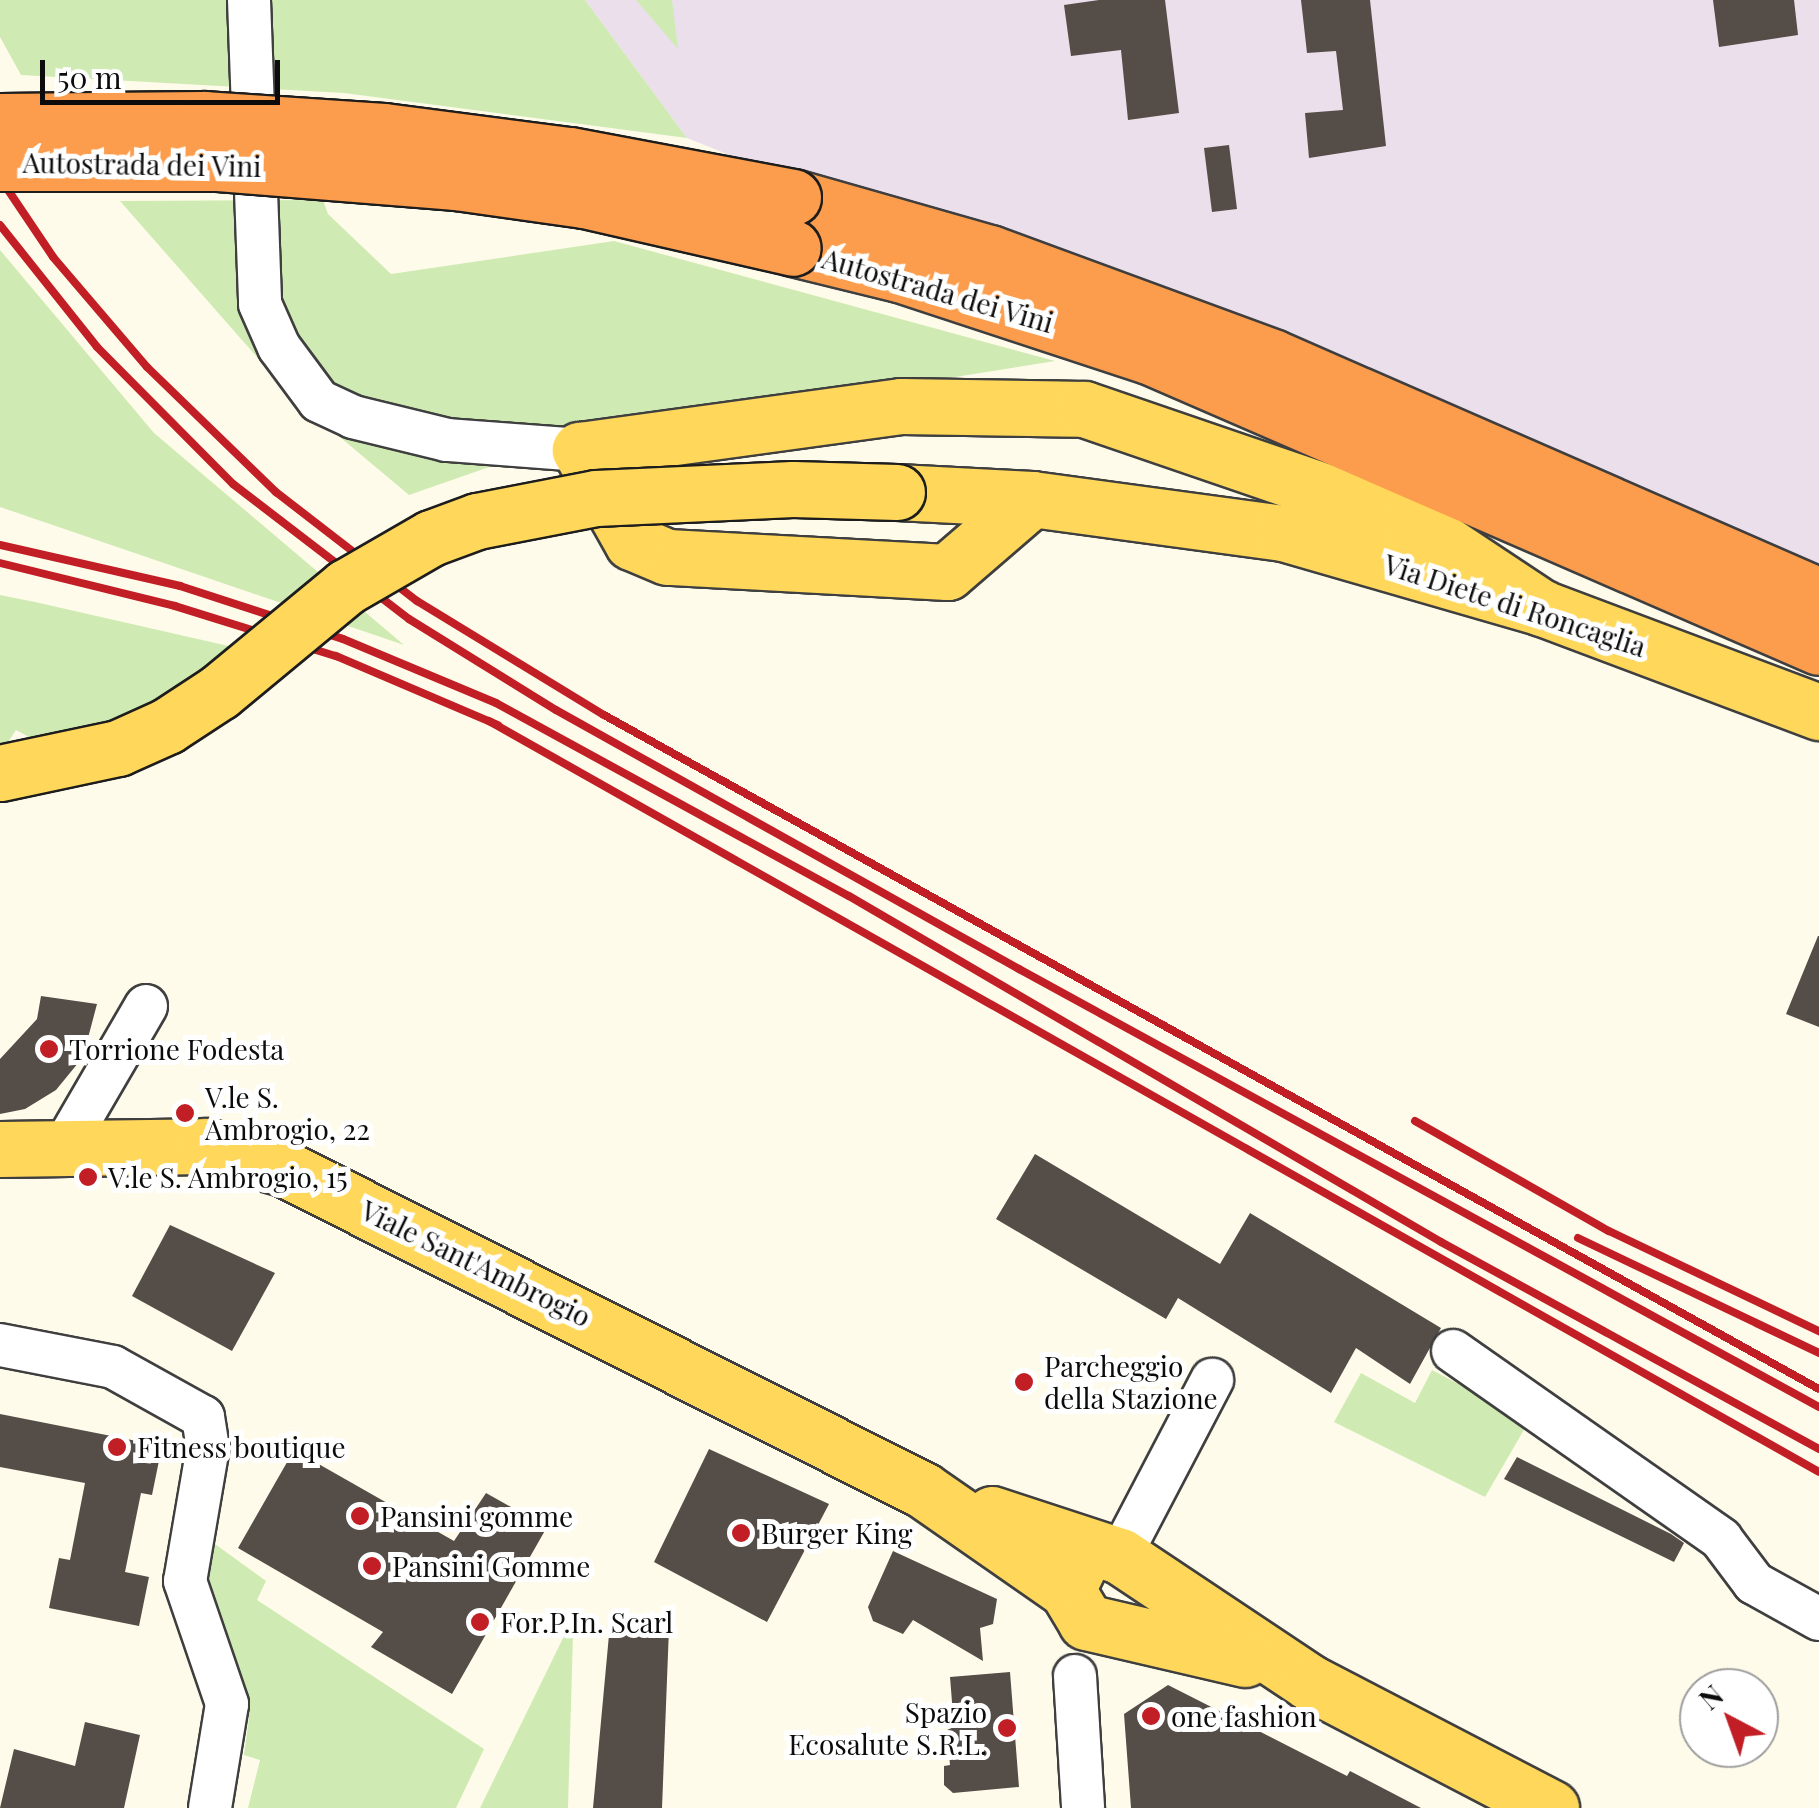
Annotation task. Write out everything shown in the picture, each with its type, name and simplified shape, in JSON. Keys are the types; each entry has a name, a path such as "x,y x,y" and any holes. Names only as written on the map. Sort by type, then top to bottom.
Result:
{"highway":[{"name":"Autostrada dei Vini","path":"0,121 203,119 384,131 570,155 865,214 990,253 1272,358 1819,596"},
{"name":"Autostrada dei Vini","path":"0,163 218,163 456,182 584,200 899,274 1149,356 1272,404 1819,647"}],"main road":[{"path":"1032,499 947,572 667,557 632,542 580,450 901,406 1084,409 1411,521 1542,608"},
{"name":"Via Diete di Roncaglia","path":"0,773 118,748 167,726 392,558 519,508 596,498 793,489 1032,499 1282,532 1542,608 1819,712"},
{"name":"Viale Sant'Ambrogio","path":"0,1149 206,1146 283,1168 924,1490 1119,1558 1310,1682 1551,1808"},
{"name":"Viale Sant'Ambrogio","path":"924,1490 1091,1612 1310,1682"},
{"path":"1091,1612 1140,1600 1119,1558"}],"street":[{"path":"248,0 260,304 279,347 319,400 353,417 446,440 580,450"},
{"path":"64,1147 146,1006"},
{"path":"0,1346 114,1367 203,1417 208,1447 185,1581 228,1704 210,1808"},
{"path":"1453,1351 1721,1539 1754,1583 1819,1619"},
{"path":"1119,1558 1212,1380"},
{"path":"1083,1808 1075,1676 1091,1612"}],"shaded area":[{"path":"585,0 1819,0 1819,594 687,138"}],"green space":[{"path":"0,0 585,0 687,138 344,93 21,75 0,37"},
{"path":"636,0 672,0 678,49"},
{"path":"323,200 328,214 391,274 614,241 1055,361 572,438 409,495 291,396 120,201"},
{"path":"0,250 154,433 404,645 0,507"},
{"path":"0,595 295,661 94,772 16,730 0,754"},
{"path":"1432,1370 1529,1421 1485,1497 1334,1422 1361,1373 1415,1403"},
{"path":"215,1544 266,1581 257,1600 484,1749 456,1808 248,1808 260,1760 244,1755 249,1718 243,1684 201,1573"},
{"path":"565,1634 573,1634 568,1808 480,1808"}],"building":[{"path":"1099,0 1165,0 1179,113 1128,120 1121,50 1071,56 1064,5"},
{"path":"1301,0 1370,0 1386,146 1309,158 1305,113 1343,110 1336,51 1307,53"},
{"path":"1713,0 1794,0 1798,35 1719,47"},
{"path":"1229,145 1237,209 1212,212 1204,148"},
{"path":"1819,936 1819,1027 1786,1014"},
{"name":"Torrione Fodesta","path":"41,996 97,1004 83,1057 56,1090 25,1109 0,1114 0,1059 37,1019"},
{"path":"1035,1154 1220,1264 1250,1213 1441,1328 1410,1384 1356,1348 1331,1393 1178,1298 1166,1319 996,1219"},
{"path":"170,1225 275,1273 232,1351 132,1296"},
{"path":"0,1414 162,1446 152,1495 141,1493 125,1572 149,1577 139,1626 49,1608 59,1558 70,1560 85,1483 0,1467"},
{"name":"Burger King","path":"709,1449 829,1504 767,1622 654,1562"},
{"name":"Pansini Gomme","path":"294,1450 454,1541 486,1493 547,1527 452,1694 371,1647 383,1632 238,1548"},
{"path":"1517,1457 1671,1534 1684,1543 1674,1562 1504,1479"},
{"path":"893,1551 997,1599 993,1624 980,1628 983,1661 913,1620 903,1634 873,1621 868,1607"},
{"path":"610,1624 669,1628 662,1808 593,1808"},
{"path":"1010,1672 1019,1787 953,1793 944,1785 944,1766 950,1765 947,1730 954,1727 950,1677"},
{"path":"1168,1685 1347,1776 1350,1771 1421,1808 1131,1808 1124,1714"},
{"path":"85,1722 140,1735 124,1808 0,1808 14,1749 75,1766"}],"railway":[{"path":"0,178 53,257 147,367 276,492 417,601 604,715 1819,1389"},
{"path":"0,225 97,347 233,484 409,619 556,710 1019,969 1819,1407"},
{"path":"0,545 180,586 343,639 496,703 849,896 1441,1242 1819,1449"},
{"path":"0,563 175,606 336,656 498,725"},
{"path":"489,721 1819,1472"},
{"path":"1415,1121 1609,1231 1819,1331"},
{"path":"1578,1238 1819,1353"}],"place":[{"name":"Torrione Fodesta","path":"49,1049"},
{"name":"V.le S. Ambrogio, 22","path":"185,1113"},
{"name":"V.le S. Ambrogio, 15","path":"88,1177"},
{"name":"Parcheggio della Stazione","path":"1024,1382"},
{"name":"Fitness boutique","path":"117,1447"},
{"name":"Pansini gomme","path":"360,1516"},
{"name":"Burger King","path":"741,1533"},
{"name":"Pansini Gomme","path":"372,1566"},
{"name":"For.P.In. Scarl","path":"480,1622"},
{"name":"one fashion","path":"1151,1716"},
{"name":"Spazio Ecosalute S.R.L.","path":"1007,1728"}]}
